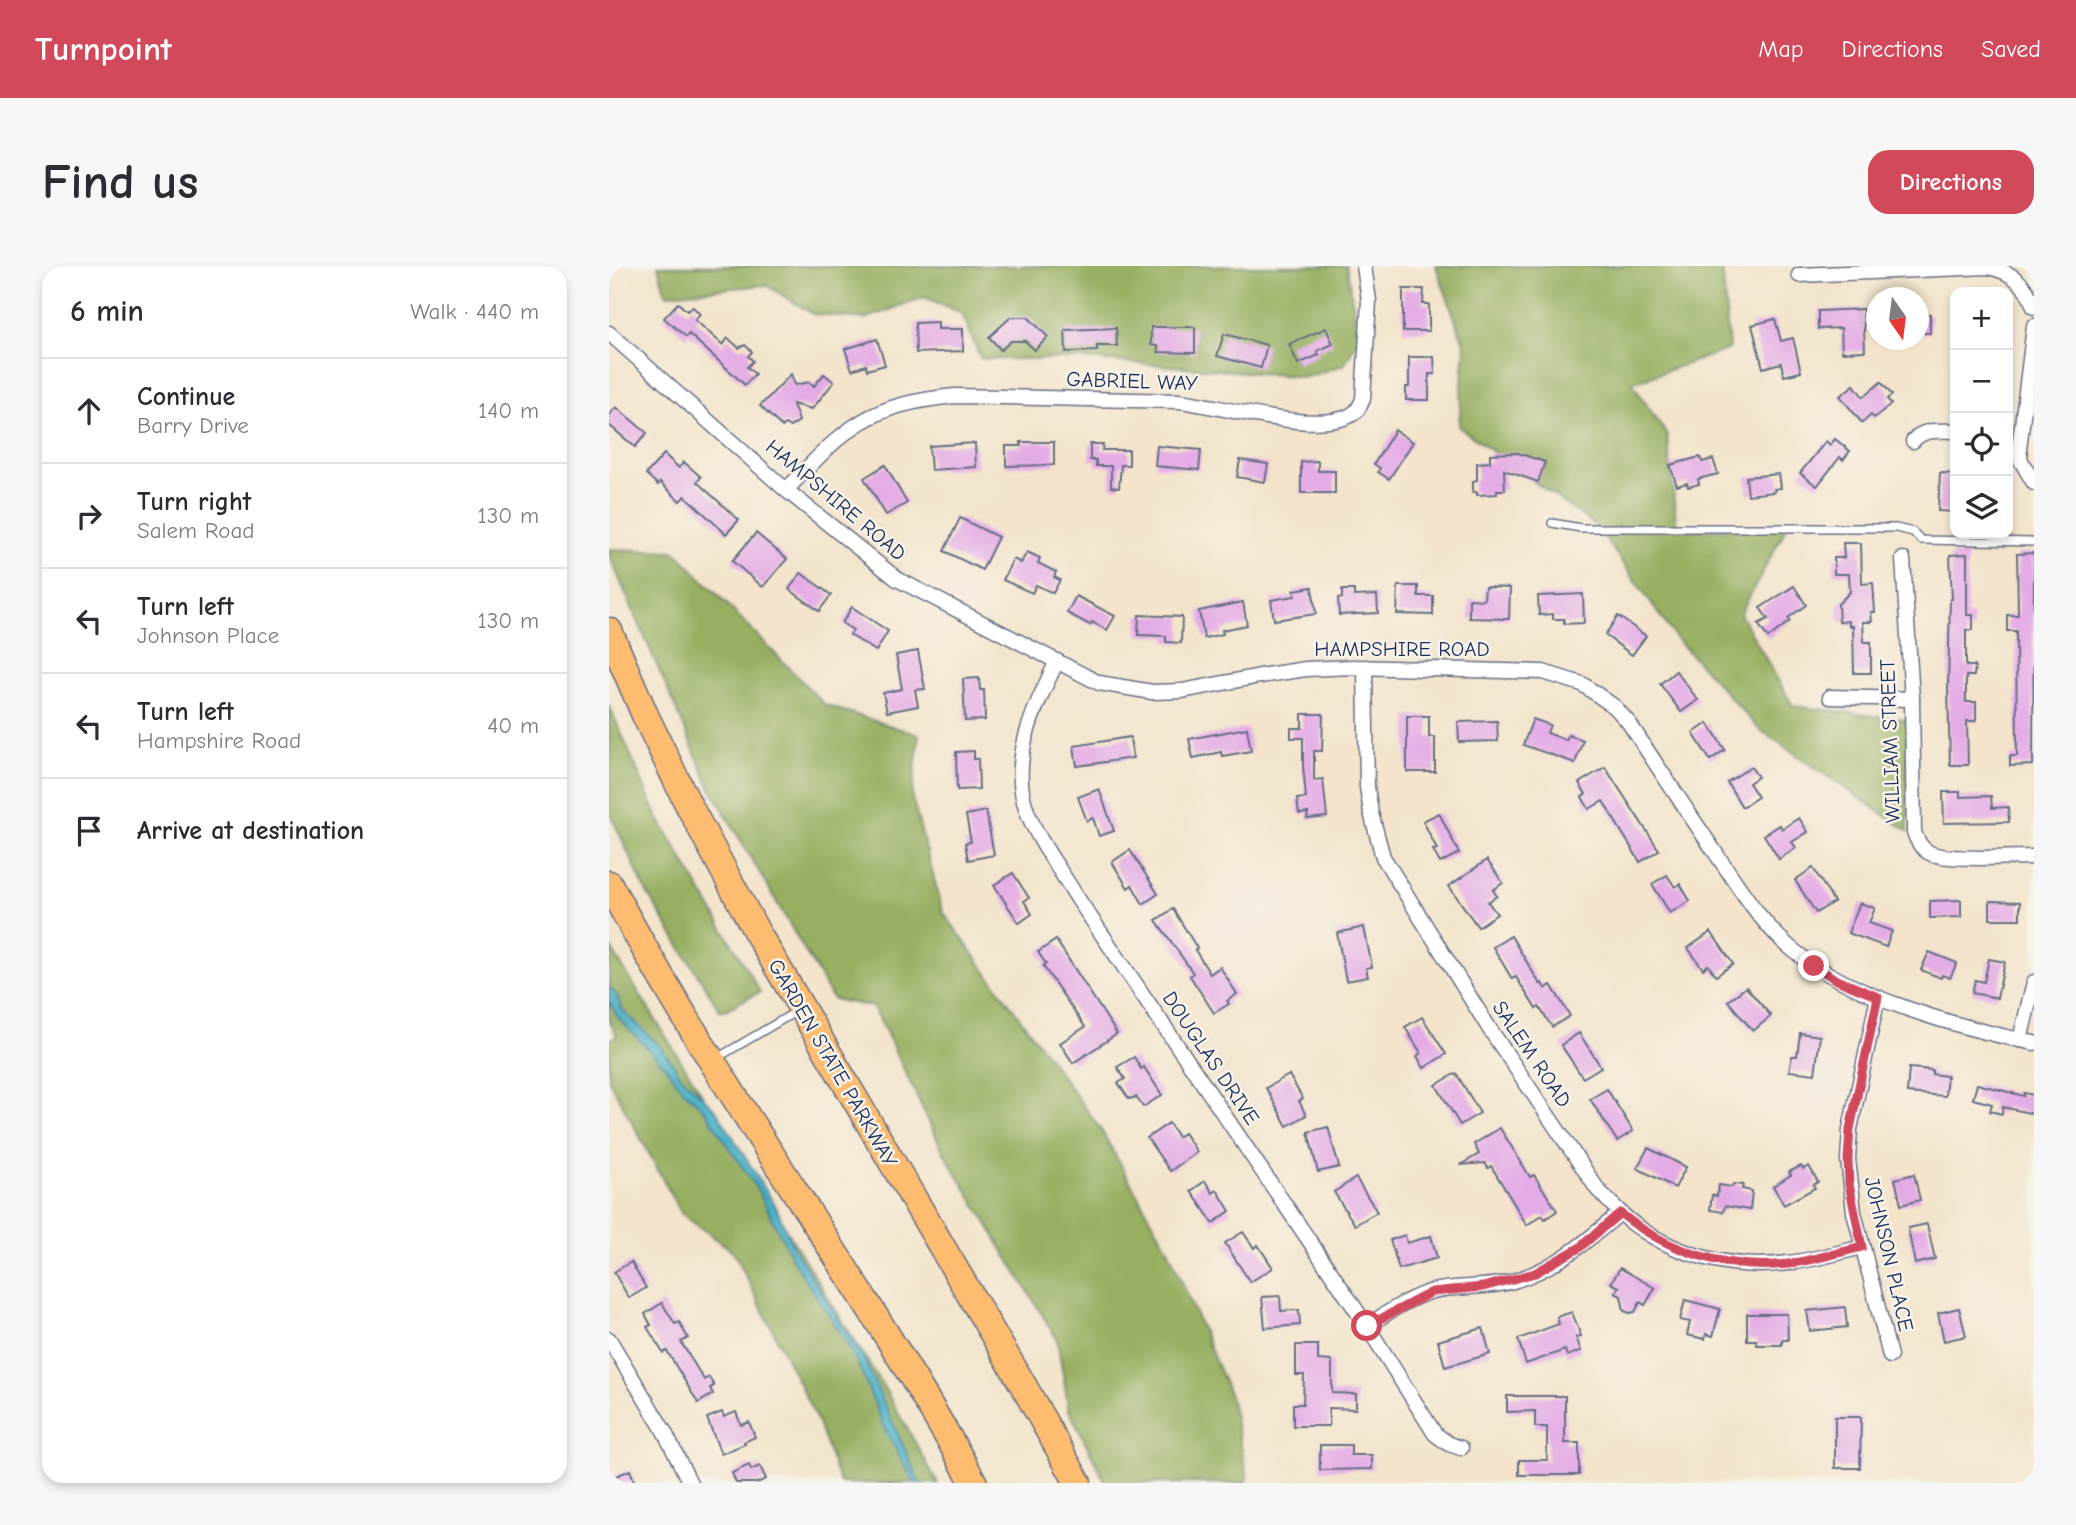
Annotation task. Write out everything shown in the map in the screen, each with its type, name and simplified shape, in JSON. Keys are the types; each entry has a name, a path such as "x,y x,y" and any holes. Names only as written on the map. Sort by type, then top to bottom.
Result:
{"highway":[{"name":"GARDEN STATE PARKWAY","path":"609,631 645,715 687,802 743,908 1028,1393 1078,1483"},
{"path":"609,884 647,954 927,1401 974,1483"}],"street":[{"name":"GABRIEL WAY","path":"786,490 831,444 863,419 901,404 929,398 955,396 1179,401 1245,414 1321,422 1348,416 1357,412 1363,399 1369,301 1364,266"},
{"path":"1798,275 1988,267 2013,275 2031,296 2034,307"},
{"path":"2034,326 2014,430 2021,461 2034,483"},
{"name":"HAMPSHIRE ROAD","path":"609,333 786,490 897,579 1099,683 1153,692 1182,691 1306,669 1365,667 1543,672 1582,684 1599,694 1629,723 1769,927 1814,966 1837,980 1878,997 1982,1031 2027,1042"},
{"path":"1913,441 1924,432 1950,431"},
{"name":"WILLIAM STREET","path":"1903,559 1912,699 1914,832 1923,849 1939,856 2034,857"},
{"name":"DOUGLAS DRIVE","path":"1057,661 1040,696 1021,754 1021,792 1033,824 1076,896 1367,1326 1435,1434 1449,1444 1461,1448"},
{"name":"SALEM ROAD","path":"1365,667 1367,787 1383,857 1489,1028 1598,1190 1620,1213 1659,1240 1710,1259 1736,1264 1787,1264 1862,1247"},
{"path":"1830,697 1912,699"},
{"path":"2027,1042 2034,982"},
{"name":"JOHNSON PLACE","path":"1878,997 1850,1129 1848,1159 1849,1184 1862,1247 1890,1356"},
{"path":"1367,1326 1432,1292 1483,1287 1535,1273 1579,1248 1620,1213"},
{"path":"609,1339 663,1429 690,1483"}],"lane":[{"path":"1552,523 1581,528 1896,528 1913,532 1921,540 2034,542"},
{"path":"713,1061 801,1009"}],"green space":[{"path":"658,266 1346,266 1359,338 1344,365 1306,377 1085,359 981,359 962,313 924,297 865,319 813,314 766,285 666,294"},
{"path":"1436,266 1722,266 1729,349 1632,383 1667,435 1677,530 1786,528 1740,614 1793,706 1907,720 1908,831 1759,729 1676,638 1597,527 1459,427 1465,346"},
{"path":"609,549 675,551 825,705 919,735 912,798 943,912 1101,1130 1168,1249 1230,1396 1248,1479 1246,1483 1106,1483 1069,1410 1057,1339 943,1151 874,1007 833,999 710,787 609,555"},
{"path":"609,705 656,814 760,992 721,1012 647,893 609,811"},
{"path":"609,945 883,1386 938,1483 840,1483 816,1418 734,1252 682,1214 609,1080 609,1041 617,1035 609,1021"}],"water":[{"path":"609,987 616,994 623,1011 660,1046 683,1078 716,1110 776,1207 795,1251 864,1359 920,1483 915,1483 887,1434 858,1364 795,1264 759,1192 703,1108 685,1092 663,1064 619,1019 609,1001"}],"building":[{"path":"1403,289 1424,289 1423,304 1429,304 1429,331 1403,331"},
{"path":"678,303 687,311 693,307 700,314 695,320 723,345 728,338 739,348 745,345 752,352 748,356 753,361 747,367 755,374 745,385 689,334 686,337 664,318"},
{"path":"1863,309 1865,351 1842,352 1841,328 1818,329 1818,311"},
{"path":"1011,317 1028,317 1048,337 1035,350 1025,341 1011,341 1001,350 989,337"},
{"path":"1775,319 1781,341 1793,338 1801,372 1784,376 1781,363 1763,368 1752,325"},
{"path":"938,322 938,329 963,329 963,351 916,353 915,323"},
{"path":"1151,327 1195,327 1195,353 1158,352 1158,346 1151,345"},
{"path":"1116,328 1117,346 1097,346 1097,351 1066,352 1065,330"},
{"path":"1326,328 1333,344 1317,351 1319,355 1298,364 1289,344"},
{"path":"1224,334 1267,345 1261,368 1217,356"},
{"path":"877,339 885,365 867,370 866,365 852,370 845,349"},
{"path":"1409,357 1434,357 1435,374 1429,374 1429,400 1406,400"},
{"path":"791,374 795,385 809,382 814,386 824,374 834,382 812,409 793,404 799,421 790,427 785,424 782,427 760,406"},
{"path":"1881,382 1892,395 1887,399 1891,404 1874,418 1871,415 1862,423 1840,396 1854,385 1863,397"},
{"path":"616,407 647,433 635,447 609,425 609,416"},
{"path":"1395,430 1413,442 1389,479 1378,472 1380,468 1374,464"},
{"path":"1835,439 1850,451 1843,460 1840,457 1817,486 1800,473 1826,441 1830,445"},
{"path":"1021,442 1054,442 1054,465 1006,466 1006,446 1021,446"},
{"path":"975,443 976,467 931,470 929,446"},
{"path":"1090,444 1103,444 1102,450 1129,450 1129,465 1121,465 1119,488 1111,487 1111,466 1096,466 1096,460 1090,460"},
{"path":"1157,446 1201,450 1199,470 1155,466"},
{"path":"1518,453 1545,462 1538,482 1504,470 1505,490 1497,490 1497,494 1477,495 1477,492 1473,492 1473,481 1477,480 1477,463 1490,462 1490,454"},
{"path":"664,454 679,468 684,462 701,477 697,482 739,520 726,534 685,496 680,501 660,482 658,485 646,474"},
{"path":"1700,457 1702,462 1713,459 1718,474 1698,479 1699,484 1677,486 1670,465"},
{"path":"1240,460 1268,464 1265,482 1237,477"},
{"path":"1318,461 1318,471 1335,471 1335,493 1301,493 1301,462"},
{"path":"885,465 907,503 886,515 864,478"},
{"path":"1940,473 1950,474 1950,512 1938,511"},
{"path":"1779,474 1781,488 1774,489 1775,492 1748,495 1746,477"},
{"path":"960,518 998,537 982,570 944,551"},
{"path":"756,533 787,559 763,587 732,561"},
{"path":"1843,543 1861,543 1862,584 1873,583 1875,612 1871,612 1872,622 1863,622 1864,642 1871,642 1871,673 1854,673 1853,626 1849,626 1849,621 1839,622 1838,604 1850,592 1849,574 1834,574 1834,558 1844,558"},
{"path":"1027,552 1040,558 1038,563 1056,572 1054,577 1060,580 1053,593 1036,585 1032,593 1003,580 1013,559 1021,563"},
{"path":"2034,553 2033,765 2010,766 2010,756 2017,756 2016,631 2007,631 2007,615 2018,615 2017,554"},
{"path":"1967,554 1967,615 1973,615 1973,630 1966,630 1966,666 1975,666 1974,676 1966,676 1966,702 1976,702 1976,721 1967,721 1968,765 1950,765 1950,555"},
{"path":"801,573 831,595 819,611 789,589"},
{"path":"1398,586 1418,586 1418,596 1433,596 1433,615 1397,614"},
{"path":"1794,586 1806,605 1768,638 1758,624 1768,619 1760,608"},
{"path":"1312,587 1316,614 1274,620 1271,600 1295,596 1294,590"},
{"path":"1485,587 1510,588 1509,619 1469,618 1469,599 1484,600"},
{"path":"1342,590 1354,590 1354,596 1377,595 1378,613 1339,615 1338,599 1342,598"},
{"path":"1583,594 1584,623 1564,624 1564,619 1553,619 1553,614 1539,615 1538,596"},
{"path":"1076,596 1115,616 1107,630 1067,613"},
{"path":"1243,602 1247,625 1222,630 1223,634 1204,638 1199,611"},
{"path":"852,607 888,631 876,651 850,635 853,630 842,623"},
{"path":"1139,615 1182,617 1181,643 1166,642 1166,636 1138,635"},
{"path":"1618,616 1646,636 1632,655 1605,635"},
{"path":"918,651 925,689 915,690 918,706 887,712 883,693 902,689 896,655"},
{"path":"1676,671 1698,700 1681,712 1660,684"},
{"path":"979,678 980,690 984,690 985,720 965,721 963,679"},
{"path":"1302,714 1323,714 1322,751 1314,751 1314,780 1323,779 1327,817 1307,819 1308,813 1299,814 1297,799 1306,798 1303,738 1291,738 1291,728 1302,728"},
{"path":"1407,716 1429,716 1429,737 1435,737 1435,772 1407,772"},
{"path":"1533,719 1550,725 1547,733 1566,740 1568,735 1583,740 1575,763 1523,745"},
{"path":"1497,721 1498,741 1459,742 1458,722"},
{"path":"1708,723 1725,750 1710,760 1693,733"},
{"path":"1247,728 1251,751 1222,756 1221,752 1193,758 1189,739"},
{"path":"1130,737 1133,758 1077,766 1074,746"},
{"path":"974,751 974,759 978,759 979,789 957,790 956,752"},
{"path":"1605,767 1659,850 1640,862 1603,801 1589,809 1582,797 1586,794 1579,783"},
{"path":"1751,767 1758,777 1749,783 1758,797 1742,807 1727,782"},
{"path":"1099,789 1114,831 1099,836 1093,818 1087,821 1078,797"},
{"path":"1943,792 1960,792 1960,797 1991,796 1992,808 2008,807 2009,822 1944,823"},
{"path":"986,811 994,855 968,860 965,843 971,842 966,815"},
{"path":"1439,813 1459,853 1440,863 1433,850 1437,849 1423,821"},
{"path":"1799,818 1808,832 1792,842 1796,848 1779,859 1764,835 1780,825 1782,829"},
{"path":"1130,850 1158,894 1143,904 1132,885 1128,888 1112,862"},
{"path":"1487,860 1503,883 1493,890 1497,896 1488,902 1497,914 1478,927 1449,886"},
{"path":"1813,868 1834,902 1816,913 1795,880"},
{"path":"1013,873 1029,898 1024,901 1032,914 1019,923 994,885"},
{"path":"1667,875 1675,887 1680,884 1690,901 1670,913 1652,884"},
{"path":"1961,900 1961,917 1930,918 1930,901"},
{"path":"1990,901 2020,902 2020,919 1990,919"},
{"path":"1860,903 1875,908 1869,923 1892,931 1886,947 1848,933"},
{"path":"1173,909 1210,974 1220,967 1237,994 1227,1001 1229,1004 1214,1013 1190,976 1193,973 1156,920"},
{"path":"1364,927 1372,967 1366,968 1368,977 1346,981 1337,933"},
{"path":"1711,932 1733,964 1716,976 1708,965 1703,969 1688,948"},
{"path":"1511,936 1540,984 1542,983 1545,989 1551,985 1570,1016 1552,1027 1539,1007 1536,1009 1516,977 1512,979 1493,947"},
{"path":"1056,940 1117,1034 1073,1063 1060,1043 1085,1027 1043,966 1046,964 1038,952"},
{"path":"1929,952 1957,963 1950,978 1942,975 1941,978 1921,970"},
{"path":"1989,959 2005,962 1997,998 1972,993 1975,980 1984,982"},
{"path":"1746,987 1771,1016 1753,1031 1728,1001"},
{"path":"1422,1017 1446,1054 1424,1068 1417,1056 1421,1053 1405,1027"},
{"path":"1579,1033 1601,1067 1583,1078 1561,1045"},
{"path":"1800,1033 1820,1036 1815,1074 1789,1071 1792,1056 1797,1056"},
{"path":"1134,1057 1141,1069 1144,1067 1162,1095 1143,1107 1136,1097 1129,1099 1118,1083 1125,1079 1117,1067"},
{"path":"1909,1068 1932,1070 1932,1074 1947,1076 1945,1096 1907,1093"},
{"path":"1456,1073 1480,1113 1460,1125 1436,1085"},
{"path":"1289,1075 1303,1099 1299,1101 1306,1115 1287,1126 1266,1088"},
{"path":"1977,1084 2024,1096 2024,1093 2034,1095 2034,1114 2003,1107 2002,1114 1990,1111 1992,1104 1973,1099"},
{"path":"1607,1089 1633,1131 1617,1141 1590,1099"},
{"path":"1169,1123 1178,1137 1184,1133 1197,1152 1170,1171 1147,1138"},
{"path":"1328,1127 1339,1167 1318,1172 1308,1132"},
{"path":"1500,1128 1530,1177 1534,1175 1557,1211 1545,1219 1542,1215 1527,1225 1491,1166 1488,1168 1485,1163 1460,1165 1479,1154 1474,1144"},
{"path":"1648,1148 1686,1167 1675,1188 1637,1168"},
{"path":"1801,1166 1803,1169 1809,1166 1818,1182 1813,1185 1815,1188 1784,1205 1773,1186"},
{"path":"1914,1174 1920,1200 1901,1205 1895,1179"},
{"path":"1356,1178 1377,1212 1355,1225 1334,1192"},
{"path":"1205,1181 1213,1193 1217,1190 1230,1211 1213,1223 1191,1191"},
{"path":"1733,1184 1743,1185 1742,1189 1752,1191 1750,1210 1725,1206 1723,1212 1710,1210 1712,1195 1717,1196 1719,1185 1732,1187"},
{"path":"1927,1224 1935,1259 1915,1264 1908,1228"},
{"path":"1243,1232 1254,1248 1258,1245 1273,1268 1250,1282 1225,1243"},
{"path":"1405,1235 1407,1243 1431,1236 1437,1258 1399,1269 1390,1240"},
{"path":"631,1262 646,1288 629,1298 614,1272"},
{"path":"1620,1268 1655,1288 1645,1305 1640,1302 1635,1312 1624,1311 1621,1296 1615,1293 1619,1287 1611,1283"},
{"path":"1280,1296 1281,1311 1299,1310 1300,1325 1265,1328 1262,1297"},
{"path":"1685,1300 1720,1309 1713,1336 1706,1334 1705,1339 1687,1335 1690,1322 1680,1320"},
{"path":"662,1303 675,1324 679,1322 688,1338 681,1342 704,1380 709,1377 714,1386 710,1388 713,1394 698,1403 667,1351 663,1353 647,1327 651,1325 645,1314"},
{"path":"1845,1307 1847,1327 1810,1331 1807,1311"},
{"path":"1959,1308 1966,1336 1944,1341 1938,1313"},
{"path":"1572,1312 1581,1336 1576,1337 1581,1351 1567,1356 1565,1350 1526,1364 1518,1339 1559,1324 1557,1317"},
{"path":"1747,1314 1787,1314 1788,1340 1782,1340 1782,1345 1757,1345 1756,1340 1747,1340"},
{"path":"1483,1328 1490,1354 1445,1367 1438,1341"},
{"path":"1296,1345 1318,1345 1318,1360 1332,1361 1332,1393 1356,1394 1356,1409 1329,1408 1329,1426 1293,1426 1293,1404 1303,1404 1304,1375 1296,1375"},
{"path":"1507,1396 1565,1396 1565,1443 1579,1443 1579,1475 1519,1475 1519,1460 1547,1460 1547,1427 1535,1427 1535,1411 1507,1412"},
{"path":"722,1412 724,1417 736,1412 741,1425 749,1422 755,1437 721,1454 707,1418"},
{"path":"1835,1417 1861,1417 1860,1468 1835,1468"},
{"path":"1320,1445 1351,1445 1351,1455 1372,1455 1372,1469 1320,1470"},
{"path":"749,1465 751,1470 760,1466 766,1479 757,1483 736,1483 732,1473"},
{"path":"630,1470 635,1483 609,1483 609,1479"}],"route":[{"path":"1367,1326 1383,1315 1432,1292 1512,1282 1535,1273 1579,1248 1620,1213 1659,1240 1683,1251 1736,1264 1787,1264 1862,1247 1849,1184 1848,1159 1850,1129 1878,997 1837,980 1814,966"}]}
